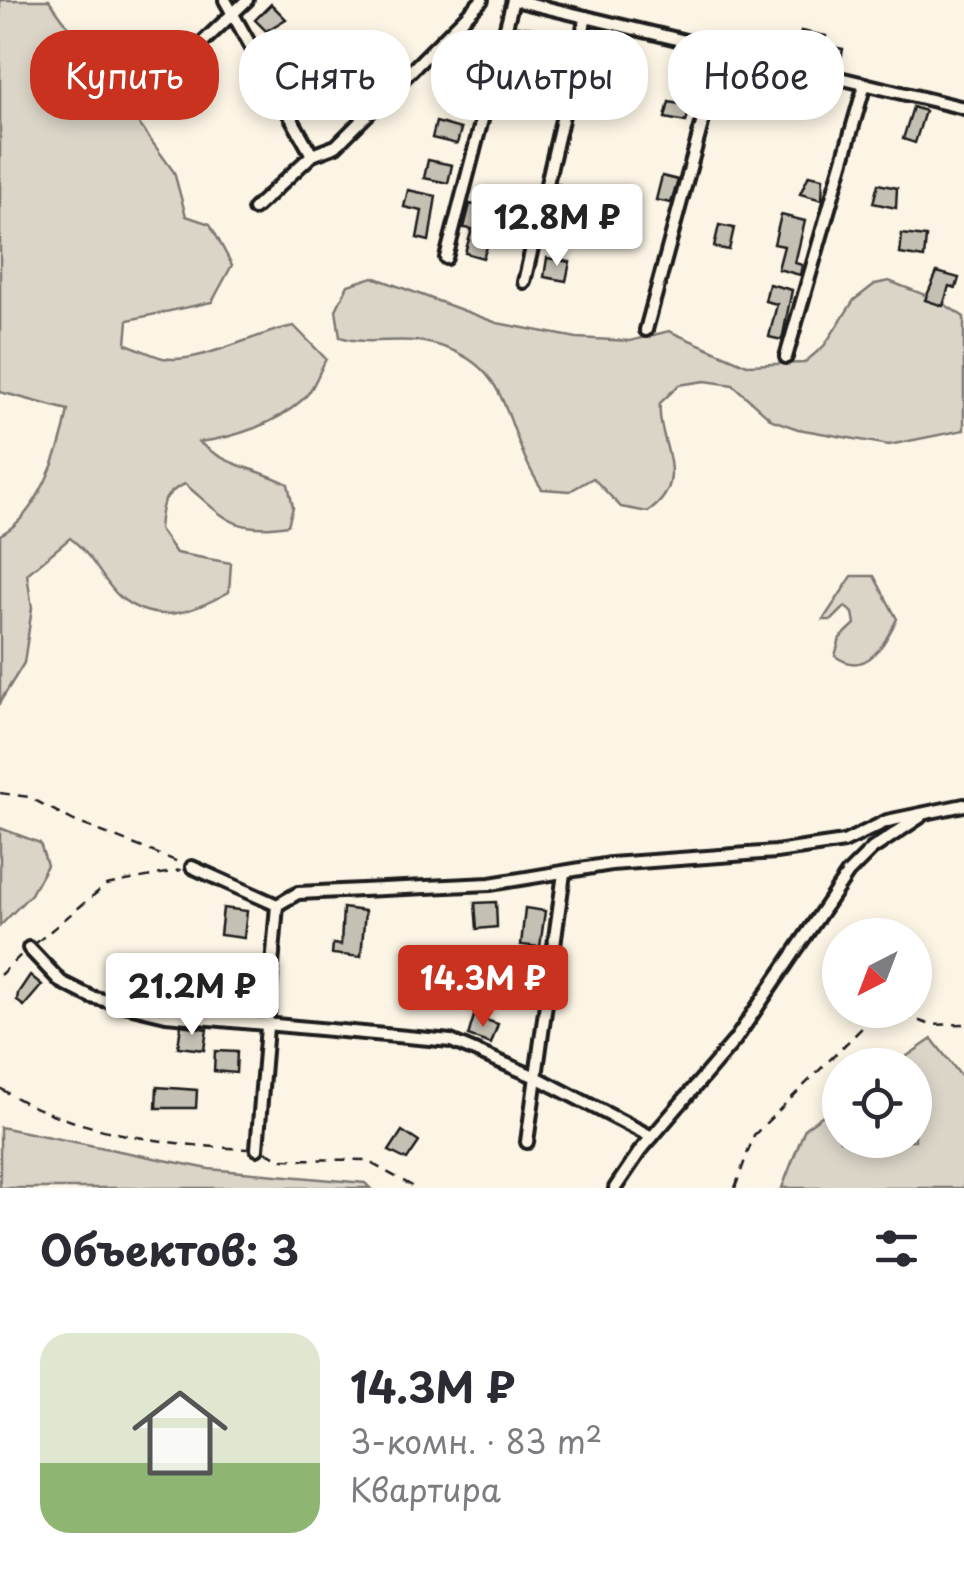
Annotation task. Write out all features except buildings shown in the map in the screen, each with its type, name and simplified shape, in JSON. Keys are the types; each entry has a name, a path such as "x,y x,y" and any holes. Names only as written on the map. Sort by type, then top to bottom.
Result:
{"street":[{"path":"225,0 312,156"},
{"path":"216,30 248,0"},
{"path":"254,208 312,156 336,146 482,0"},
{"path":"446,258 514,0 668,37"},
{"path":"524,282 586,17"},
{"path":"844,79 964,108"},
{"path":"786,357 865,84"},
{"path":"646,330 703,120"},
{"path":"276,905 298,892 490,884 611,864 776,852 844,842 888,821 964,805"},
{"path":"615,1188 652,1137 734,1040 848,873 872,849 933,809"},
{"path":"192,867 276,905"},
{"path":"527,1142 564,872"},
{"path":"257,1149 276,905"},
{"path":"30,948 62,982 92,997 166,1016 451,1042 536,1076 652,1137"}],"path":[{"path":"0,793 29,797 74,820 192,867"},
{"path":"0,975 106,885 192,867"},
{"path":"735,1188 754,1135 868,1021 900,1014 931,1025 964,1024"},
{"path":"0,1088 18,1100 139,1140 257,1149 282,1159 365,1160 416,1188"}],"shaded area":[{"path":"0,0 49,0 71,30 30,30 30,120 136,120 174,172 186,216 210,224 232,265 212,302 128,320 126,344 158,357 177,359 210,353 294,326 326,359 309,392 292,409 254,428 199,442 232,462 288,484 293,507 288,525 254,527 231,521 185,484 164,501 159,529 176,553 231,563 229,592 188,610 148,612 120,597 70,538 27,574 32,608 24,663 0,702 0,535 14,526 37,497 54,462 68,410 0,392"},
{"path":"373,277 497,323 577,338 630,341 669,331 747,365 804,363 824,346 854,300 875,284 889,281 938,300 964,317 964,430 889,445 798,429 772,420 733,385 705,381 679,385 660,403 671,474 662,500 648,512 621,507 593,478 570,491 542,489 502,399 476,364 454,351 424,342 340,337 336,310 348,285"},
{"path":"852,576 874,576 897,619 873,656 856,663 835,656 840,638 855,624 853,613 845,607 832,620 823,620"},
{"path":"0,828 40,843 47,865 31,894 0,926"},
{"path":"932,1039 964,1080 964,1188 782,1188 805,1128 822,1116 822,1158 932,1158 932,1048 919,1048"},
{"path":"0,1127 209,1169 365,1183 370,1188 0,1188"}]}
